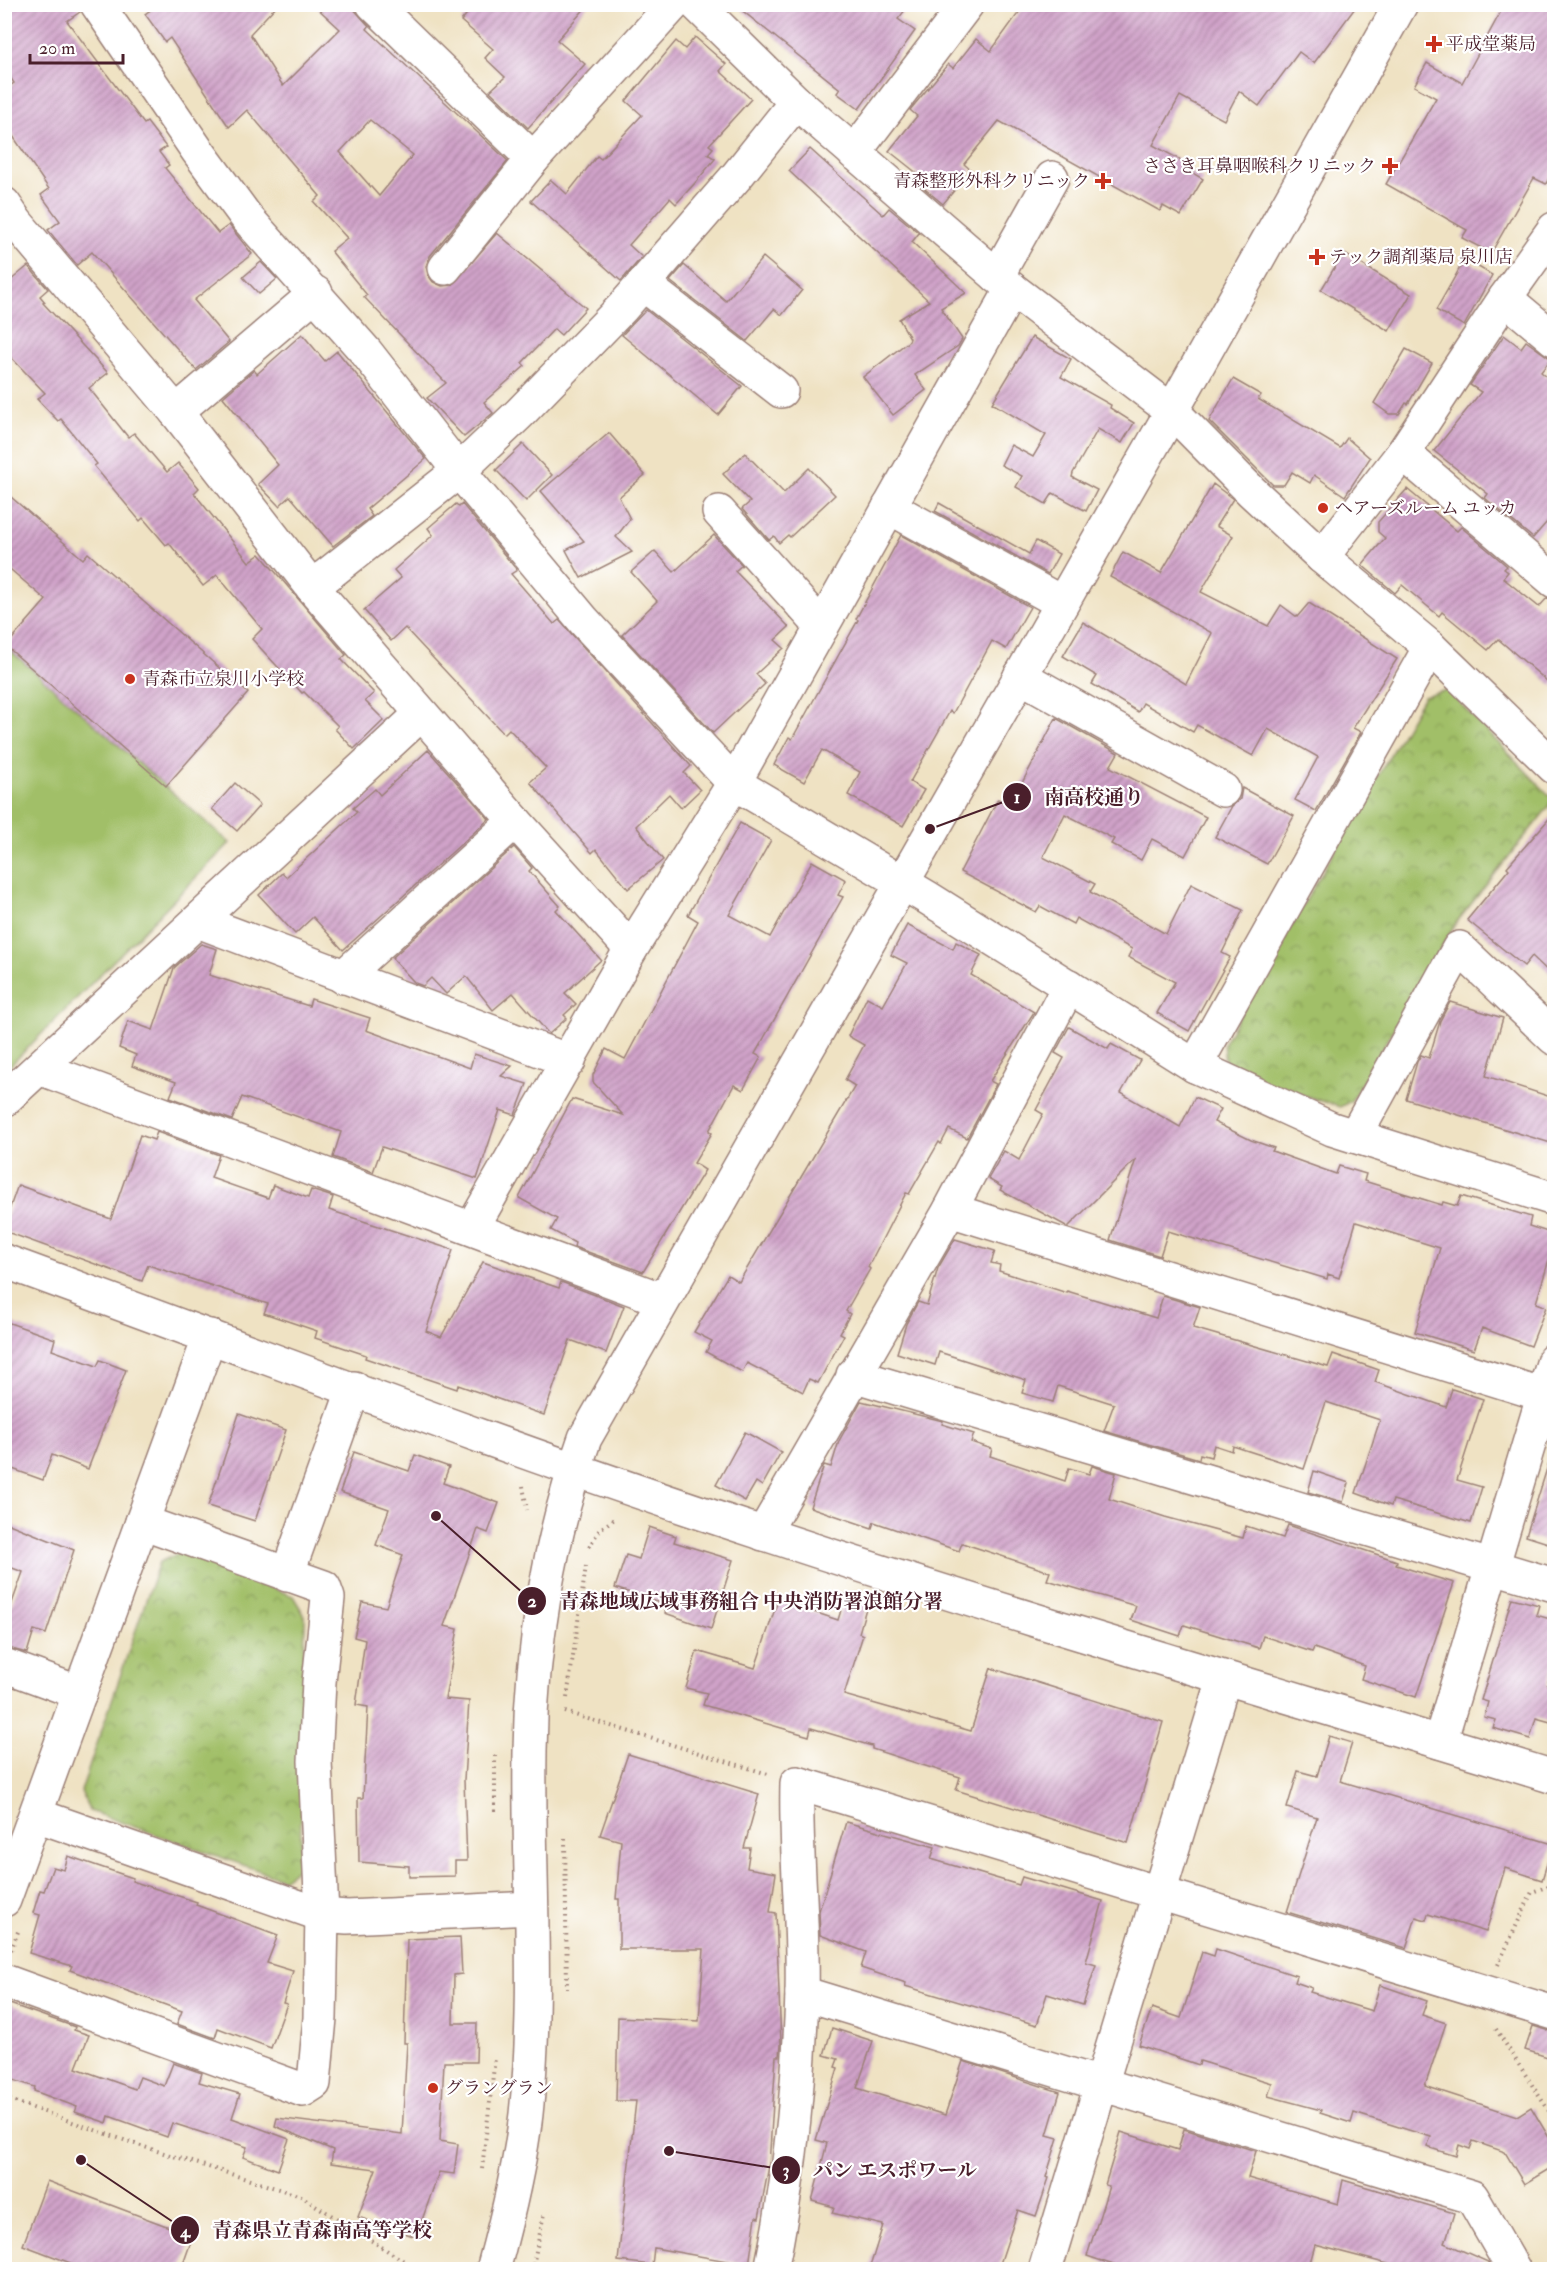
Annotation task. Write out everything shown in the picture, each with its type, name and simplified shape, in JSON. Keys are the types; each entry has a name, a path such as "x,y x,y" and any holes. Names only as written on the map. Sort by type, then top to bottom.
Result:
{"street":[{"path":"97,4 196,150 248,218 366,352 459,471 584,621 734,783 903,883 1195,1066 1332,1129 1554,1199"},
{"path":"373,4 533,159"},
{"path":"445,268 533,159 674,4"},
{"path":"696,4 796,102 1005,283 1172,411 1251,491 1322,557 1430,647 1554,767"},
{"path":"854,153 967,4"},
{"path":"493,2270 518,2167 526,2115 531,2052 530,1759 534,1684 548,1583 574,1469 595,1419 1172,411 1401,4"},
{"path":"312,587 459,471 527,406 643,284 736,177 796,102"},
{"path":"472,1228 631,949 734,783 889,507 1005,283 1052,178"},
{"path":"4,204 16,222 176,412 312,587 515,821 631,949"},
{"path":"1322,557 1403,453 1505,298 1554,229"},
{"path":"643,284 781,391"},
{"path":"176,412 316,293"},
{"path":"1505,298 1554,339"},
{"path":"1403,453 1554,581"},
{"path":"889,507 1062,603"},
{"path":"719,512 822,627"},
{"path":"1195,1066 1430,647"},
{"path":"1020,676 1223,790"},
{"path":"4,1100 422,714"},
{"path":"343,977 515,821"},
{"path":"198,921 569,1061"},
{"path":"1355,1136 1459,948 1554,1038"},
{"path":"763,1534 950,1210 1069,986"},
{"path":"39,1068 663,1300"},
{"path":"950,1210 1549,1396"},
{"path":"4,1260 621,1486 763,1534 1224,1679 1554,1777"},
{"path":"4,1900 210,1336"},
{"path":"1440,1742 1492,1566 1549,1396 1554,1360"},
{"path":"853,1375 1554,1585"},
{"path":"287,1575 354,1389"},
{"path":"4,1982 303,2090 314,2083 320,2018 322,1915 315,1761 328,1598 324,1587 142,1522"},
{"path":"4,1665 80,1692"},
{"path":"1045,2270 1161,1894 1224,1679"},
{"path":"771,2270 783,2214 790,2157 802,1993 797,1784 1554,2013"},
{"path":"36,1815 322,1915 346,1917 531,1908"},
{"path":"802,1993 1472,2197 1514,2270"}],"path":[{"path":"588,1548 600,1529 616,1518 621,1486"},
{"path":"565,1724 586,1560"},
{"path":"565,1712 797,1784"},
{"path":"565,1829 569,1965 567,1999"},
{"path":"4,2098 138,2145 301,2196 418,2270"},
{"path":"532,2270 546,2202"}],"green space":[{"path":"5,646 230,843 5,1071"},
{"path":"1447,690 1554,800 1456,923 1351,1101 1340,1107 1260,1081 1225,1062 1223,1044 1424,696"},
{"path":"182,1552 293,1596 305,1616 300,1867 283,1879 89,1811 81,1791 159,1562"}],"building":[{"path":"4,4 78,4 80,12 67,21 144,124 147,122 166,147 159,152 169,165 165,168 218,233 229,225 252,254 194,300 229,342 196,370 92,252 77,265 48,230 60,221 41,195 49,189 4,123 4,90 14,83 4,68"},
{"path":"159,4 278,4 250,34 283,86 340,29 313,4 350,5 369,26 367,29 508,161 430,256 426,266 433,282 442,286 452,285 497,233 586,308 561,335 554,329 522,363 525,366 484,402 493,413 464,437 427,398 446,383 364,297 367,295 331,251 347,238 314,202 320,196 247,110 229,127 170,38 165,42 145,14","holes":["370,120 413,155 379,196 340,152"]},
{"path":"475,4 589,4 557,40 585,64 528,128 490,91 505,77 485,58 493,49 461,21"},
{"path":"734,4 910,4 898,19 915,31 859,109 837,93 840,89"},
{"path":"1025,4 1358,4 1314,63 1299,52 1259,106 1239,91 1224,120 1180,96 1153,145 1186,163 1184,168 1203,179 1181,216 1163,206 1160,211 999,121 964,164 971,170 943,204 913,179 918,174 889,151 917,116 910,110 948,64 953,68 976,39 991,51"},
{"path":"1505,4 1554,4 1554,167 1546,184 1534,178 1491,253 1462,238 1467,230 1386,184 1436,98 1414,86 1427,63 1462,83"},
{"path":"695,37 726,64 720,71 751,99 709,145 713,148 708,154 715,159 695,183 676,204 670,198 629,245 642,257 621,281 531,201 551,180 567,194 597,156 601,159 642,115 626,101 676,41 685,49"},
{"path":"810,149 883,215 889,208 919,233 912,242 966,293 941,308 962,339 958,346 915,375 926,390 893,415 863,377 909,341 910,338 899,319 929,301 789,171"},
{"path":"1343,253 1411,294 1389,331 1321,290"},
{"path":"763,257 802,290 782,315 774,309 747,341 670,281 684,265 726,301"},
{"path":"1465,259 1492,275 1464,326 1436,310"},
{"path":"261,262 277,279 259,294 243,277"},
{"path":"28,266 48,289 40,296 45,302 43,303 108,373 89,388 128,437 134,433 167,472 178,463 199,488 194,493 249,562 260,554 346,655 341,659 374,693 365,701 384,720 354,749 335,729 338,726 304,692 302,693 252,639 262,629 217,575 203,586 169,543 166,545 143,518 140,521 94,466 97,464 61,419 58,421 37,399 45,393 4,350 4,286"},
{"path":"646,310 742,386 718,415 622,335"},
{"path":"302,334 325,361 337,351 426,459 367,509 372,516 333,546 290,496 279,506 258,484 278,465 223,397 254,370 257,374"},
{"path":"1504,335 1521,348 1526,341 1551,359 1541,372 1554,383 1554,514 1533,538 1485,498 1488,494 1434,451 1481,392 1470,385"},
{"path":"1032,337 1071,359 1061,377 1111,405 1110,408 1134,423 1122,443 1098,429 1073,473 1072,477 1097,490 1086,511 1053,493 1046,504 1016,487 1022,476 1001,465 1011,445 1033,457 1046,435 992,403"},
{"path":"1406,349 1432,363 1408,404 1406,403 1399,414 1389,414 1374,403"},
{"path":"1233,379 1261,395 1258,399 1340,448 1347,438 1370,458 1345,496 1314,475 1310,483 1292,472 1284,485 1273,485 1209,421"},
{"path":"609,433 645,475 619,497 630,519 616,537 632,552 581,578 566,550 584,541 541,491"},
{"path":"523,444 552,475 526,501 496,470"},
{"path":"745,453 784,493 809,468 835,495 790,537 788,535 779,543 774,536 769,540 742,509 750,502 723,474"},
{"path":"1213,484 1233,499 1216,526 1233,536 1201,592 1268,626 1281,605 1297,617 1309,603 1397,659 1353,728 1361,732 1316,811 1295,800 1318,757 1268,729 1253,756 1197,725 1193,732 1143,703 1138,712 1092,684 1097,676 1063,656 1083,622 1186,684 1212,633 1110,577 1123,552 1161,573"},
{"path":"1407,489 1457,531 1461,527 1507,566 1504,569 1508,572 1503,578 1539,607 1547,598 1554,599 1554,687 1498,639 1488,650 1442,612 1439,616 1402,585 1395,593 1362,565 1385,538 1378,532 1378,522"},
{"path":"4,491 83,559 88,553 248,693 166,786 6,646 46,600 4,564"},
{"path":"939,503 1029,554 1036,541 1059,554 1048,574 935,511"},
{"path":"456,504 459,507 462,504 517,570 511,574 554,624 559,620 691,766 684,773 700,790 681,808 669,794 636,826 663,860 628,889 596,849 592,853 530,782 546,768 509,729 504,734 405,628 391,641 364,610 401,578 394,570 433,535 428,528"},
{"path":"714,535 742,565 735,571 789,627 775,640 784,648 756,674 765,684 713,733 622,635 657,601 631,572 655,551 674,572"},
{"path":"901,535 1030,607 1006,649 992,641 953,713 950,711 910,782 924,790 903,826 848,795 860,772 822,750 804,782 774,765 789,737 792,739 858,620 856,619"},
{"path":"1056,718 1118,753 1110,767 1206,817 1185,856 1152,839 1141,860 1111,844 1114,839 1065,814 1043,857 1095,884 1090,892 1166,934 1191,884 1243,910 1222,953 1230,957 1189,1031 1157,1013 1175,982 1128,957 1132,949 1076,918 1073,924 1040,906 1036,912 960,872 998,799 1010,806"},
{"path":"428,750 489,819 343,950 313,917 295,934 259,895 282,873 286,877 357,812 353,808 375,789 380,795"},
{"path":"235,783 260,805 237,831 212,809"},
{"path":"1242,788 1294,816 1267,864 1215,837 1232,806 1240,799"},
{"path":"1554,813 1554,977 1532,956 1524,966 1467,920 1509,869 1507,867"},
{"path":"740,823 771,840 729,915 770,937 812,861 846,880 838,895 843,897 755,1054 761,1057 743,1090 734,1085 709,1131 712,1133 694,1163 705,1170 643,1272 574,1247 575,1243 551,1230 557,1219 519,1198 572,1099 623,1115 593,1082 593,1075 606,1049 625,1059 698,921 688,915"},
{"path":"514,847 532,868 529,871 560,906 556,910 601,960 565,993 576,1004 564,1015 567,1018 549,1034 513,993 493,1010 466,976 446,994 431,978 423,986 415,983 392,958"},
{"path":"907,925 953,949 956,942 981,955 971,975 1034,1012 990,1081 996,1084 967,1138 949,1129 909,1194 906,1193 868,1267 870,1269 846,1311 850,1314 840,1333 844,1335 818,1383 809,1379 803,1392 747,1363 742,1372 706,1352 712,1341 694,1332 728,1275 739,1282 855,1086 845,1080 864,1045 848,1036 867,997 883,1006 907,963 891,955"},
{"path":"201,944 217,949 209,975 309,1006 311,999 370,1018 366,1030 470,1068 474,1054 512,1066 501,1076 527,1084 515,1115 500,1110 477,1179 382,1147 373,1172 333,1157 341,1132 242,1097 232,1120 170,1097 176,1082 132,1066 136,1055 119,1048 128,1021 153,1030 174,968"},
{"path":"1450,1002 1503,1018 1486,1076 1554,1098 1554,1144 1406,1099 1417,1062 1421,1055 1429,1058 1440,1021"},
{"path":"1069,1027 1108,1049 1111,1044 1140,1060 1121,1093 1180,1127 1195,1097 1221,1109 1214,1122 1251,1140 1274,1148 1272,1151 1336,1174 1339,1166 1366,1174 1364,1181 1442,1205 1443,1202 1457,1206 1461,1196 1531,1217 1529,1226 1554,1234 1554,1243 1536,1303 1546,1307 1531,1346 1482,1328 1474,1350 1415,1332 1440,1248 1356,1222 1339,1278 1328,1274 1327,1279 1168,1231 1160,1256 1110,1240 1136,1159 1068,1227 1000,1190 1002,1187 988,1179 1004,1151 1019,1160 1043,1114 1036,1110 1064,1058 1055,1053"},
{"path":"157,1132 219,1155 211,1178 268,1198 273,1185 308,1198 311,1190 333,1197 329,1210 453,1250 426,1331 441,1337 483,1262 559,1288 561,1282 624,1306 606,1353 570,1340 544,1415 458,1385 457,1389 365,1358 366,1355 315,1338 317,1331 264,1313 268,1304 148,1265 142,1281 4,1231 4,1224 18,1185 111,1219 140,1135 154,1140"},
{"path":"955,1239 995,1251 991,1263 1000,1265 999,1271 1067,1293 1067,1291 1156,1318 1163,1296 1200,1307 1193,1328 1328,1367 1333,1354 1379,1370 1375,1382 1446,1407 1452,1389 1483,1399 1457,1480 1482,1487 1471,1523 1393,1500 1391,1506 1356,1493 1380,1420 1326,1402 1304,1469 1233,1446 1232,1451 1214,1445 1211,1457 1200,1454 1199,1459 1104,1431 1114,1404 1058,1386 1053,1402 1022,1393 1026,1380 939,1352 935,1365 897,1353 906,1324 918,1302 927,1305 938,1268"},
{"path":"4,1321 55,1339 52,1350 97,1366 100,1360 126,1370 88,1469 52,1455 43,1480 4,1466"},
{"path":"861,1401 943,1421 942,1424 974,1434 971,1442 992,1449 990,1456 1065,1481 1069,1468 1089,1474 1092,1466 1116,1473 1109,1499 1165,1517 1243,1538 1246,1526 1283,1538 1288,1525 1397,1561 1396,1565 1454,1583 1416,1697 1361,1679 1365,1666 1314,1648 1312,1652 1263,1636 1259,1648 1184,1625 1180,1636 1131,1620 1136,1606 1047,1580 1050,1572 962,1543 959,1551 874,1522 872,1528 810,1507 824,1465 831,1467 839,1441"},
{"path":"239,1414 286,1430 255,1521 208,1506"},
{"path":"745,1432 781,1452 762,1486 756,1482 745,1501 716,1485"},
{"path":"354,1452 409,1471 415,1455 449,1467 443,1483 499,1503 488,1533 478,1529 444,1626 458,1629 445,1699 469,1701 464,1780 467,1861 455,1861 455,1876 409,1877 409,1866 359,1862 358,1798 363,1798 368,1707 356,1705 365,1640 354,1637 362,1602 386,1607 403,1555 376,1545 389,1509 340,1492"},
{"path":"1549,1462 1554,1462 1554,1545 1526,1536"},
{"path":"1314,1471 1349,1483 1343,1502 1308,1492"},
{"path":"4,1522 74,1550 46,1634 34,1630 27,1653 4,1647 11,1622 6,1620 23,1572 4,1565"},
{"path":"649,1527 676,1536 674,1542 733,1560 711,1629 665,1613 667,1605 615,1588 626,1555 639,1559"},
{"path":"846,1594 868,1601 859,1633 863,1635 844,1695 971,1731 991,1668 1163,1722 1128,1843 956,1790 960,1777 872,1749 872,1746 811,1728 809,1736 703,1705 707,1693 686,1688 697,1651 755,1668 778,1600 838,1620"},
{"path":"1512,1598 1539,1605 1536,1615 1554,1620 1554,1661 1547,1686 1554,1688 1554,1723 1536,1718 1530,1739 1493,1728 1496,1720 1484,1717 1488,1702 1481,1700"},
{"path":"1329,1736 1352,1743 1340,1781 1553,1844 1542,1880 1505,1868 1486,1932 1428,1914 1426,1920 1416,1917 1406,1948 1287,1912 1317,1817 1287,1808 1298,1771 1317,1776"},
{"path":"628,1754 759,1794 744,1848 750,1848 747,1868 776,1873 770,1912 776,1913 781,2045 780,2056 776,2056 769,2166 759,2218 756,2217 749,2265 654,2248 652,2265 618,2261 636,2101 616,2101 618,2017 699,2021 704,1949 619,1949 619,1899 616,1899 621,1841 600,1835"},
{"path":"846,1822 935,1847 931,1859 1019,1885 1022,1877 1103,1901 1086,1962 1096,1965 1083,2005 1047,1994 1037,2025 905,1986 906,1983 861,1968 866,1952 820,1935 819,1911"},
{"path":"68,1856 133,1878 132,1881 197,1902 196,1905 278,1935 267,1963 293,1971 283,2003 287,2004 271,2048 218,2028 215,2038 177,2024 182,2011 70,1970 72,1966 29,1953 40,1915 33,1913 40,1890 44,1891 53,1867 64,1870"},
{"path":"460,1937 462,1974 454,1975 453,2023 477,2023 476,2062 444,2062 440,2141 458,2144 454,2174 439,2172 416,2237 358,2217 376,2169 331,2163 333,2150 275,2126 277,2118 402,2134 407,2043 404,2043 407,1939"},
{"path":"1216,1949 1297,1976 1295,1982 1312,1988 1310,1992 1372,2011 1380,1985 1427,2001 1422,2015 1446,2023 1425,2086 1517,2116 1531,2107 1554,2146 1554,2166 1524,2184 1505,2152 1473,2141 1470,2149 1459,2145 1456,2156 1427,2147 1431,2137 1354,2113 1351,2123 1320,2113 1321,2110 1268,2096 1272,2083 1200,2061 1199,2065 1139,2045 1152,2008 1181,2018 1202,1952 1214,1956"},
{"path":"4,2002 75,2027 74,2030 89,2035 76,2068 135,2089 140,2077 164,2086 173,2063 202,2073 199,2082 240,2094 232,2118 289,2139 278,2170 243,2157 247,2147 172,2123 167,2137 109,2116 107,2123 75,2112 77,2107 34,2091 35,2087 4,2077"},
{"path":"1533,2026 1554,2032 1554,2059 1525,2050"},
{"path":"832,2028 873,2041 857,2088 945,2115 963,2061 1060,2092 1047,2135 1058,2138 1046,2177 1049,2178 1036,2216 1018,2210 998,2270 869,2270 883,2225 832,2213 834,2207 812,2201 827,2143 816,2140 838,2068 835,2067 838,2059 824,2055"},
{"path":"1184,2129 1256,2151 1248,2178 1338,2204 1343,2180 1454,2213 1445,2243 1488,2262 1492,2270 1411,2270 1315,2245 1308,2270 1128,2270 1087,2256 1109,2186 1105,2185 1121,2132 1178,2150"},
{"path":"47,2181 193,2236 181,2270 89,2270 23,2245"}],"place":[{"name":"平成堂薬局","path":"1434,44"},
{"name":"ささき耳鼻咽喉科クリニック","path":"1390,166"},
{"name":"青森整形外科クリニック","path":"1103,181"},
{"name":"テック調剤薬局 泉川店","path":"1317,257"},
{"name":"ヘアーズルーム ユッカ","path":"1323,508"},
{"name":"青森市立泉川小学校","path":"130,679"},
{"name":"南高校通り","path":"930,829"},
{"name":"青森地域広域事務組合 中央消防署浪館分署","path":"436,1516"},
{"name":"グラングラン","path":"433,2088"},
{"name":"パン エスポワール","path":"669,2151"},
{"name":"青森県立青森南高等学校","path":"81,2160"}]}
